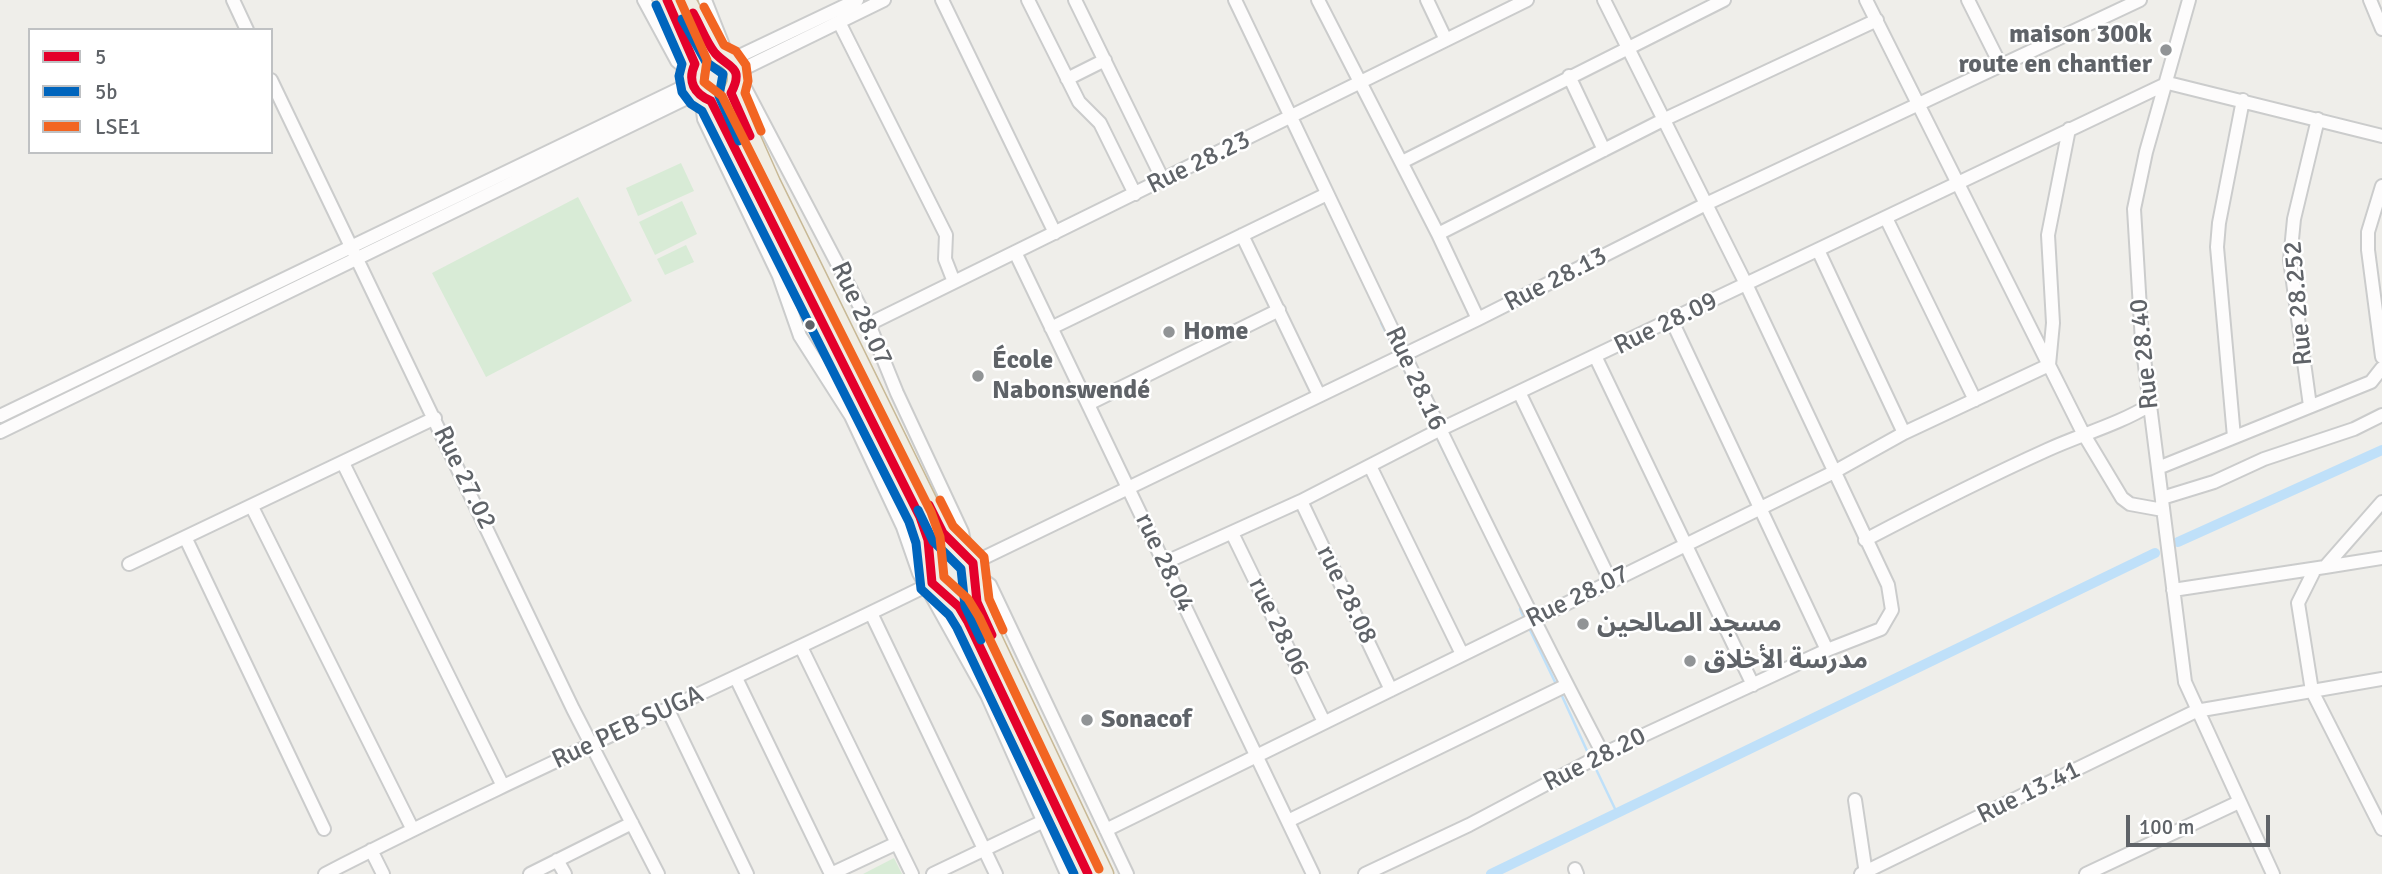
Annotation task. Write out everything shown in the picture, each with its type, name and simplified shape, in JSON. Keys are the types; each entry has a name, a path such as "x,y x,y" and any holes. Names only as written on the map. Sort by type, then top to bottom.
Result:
{"highway":[{"path":"667,0 698,84 920,517 932,563 929,585 947,596 968,622 1088,874"},
{"path":"686,0 729,71 943,533 969,565 983,618 1104,874"},
{"path":"698,84 703,57 729,71"},
{"path":"698,84 722,99 729,71"},
{"path":"932,563 943,552 969,565"},
{"path":"947,596 962,594 969,565"}],"street":[{"path":"235,0 246,28"},
{"path":"644,0 677,61 698,84 704,119 779,276 800,336 850,416 929,585 986,695 1067,874"},
{"name":"Rue 28.07","path":"705,0 724,48 729,71 745,88 783,154 869,324 897,393 962,532 969,565 990,585 1126,874"},
{"path":"729,71 857,0"},
{"path":"729,71 747,67 884,0"},
{"path":"942,0 1055,233"},
{"path":"1028,0 1067,79 1082,106 1100,123 1135,194"},
{"path":"1075,0 1163,180"},
{"name":"Rue 28.16","path":"1235,0 1439,430 1532,620 1603,754"},
{"path":"1318,0 1402,162 1478,319"},
{"path":"1427,0 1446,40"},
{"name":"Rue 28.23","path":"869,324 1360,84 1446,40 1505,5 1527,0"},
{"path":"1604,0 1746,284 1866,540 1978,481 2083,433 2118,423 2150,405"},
{"path":"1402,162 1724,0"},
{"path":"1867,0 2083,433 2122,498 2130,504 2162,504 2264,459 2354,429 2382,415"},
{"path":"1968,0 2000,64"},
{"name":"Rue 28.13","path":"969,565 1478,319 1706,204 2140,0"},
{"name":"Rue 28.40","path":"2189,0 2134,209 2150,405 2180,662 2196,711 2273,874"},
{"path":"2370,0 2382,29"},
{"path":"1438,234 1663,120 1877,20"},
{"path":"839,22 946,235 945,259 954,282"},
{"path":"1067,79 1105,60"},
{"path":"1569,76 1604,150"},
{"path":"2168,83 2382,136"},
{"name":"Rue 28.09","path":"1164,563 1301,501 1439,430 1596,358 2068,128 2168,83"},
{"name":"Rue 27.02","path":"273,84 591,744 658,874"},
{"path":"0,432 679,89 698,84"},
{"path":"2234,437 2217,247 2219,223 2243,100"},
{"name":"Rue 28.252","path":"2310,406 2290,260 2291,238 2318,119"},
{"path":"2049,365 2053,323 2048,235 2068,128"},
{"path":"2382,186 2368,232 2382,357"},
{"path":"1051,328 1328,194"},
{"path":"1886,218 1975,400"},
{"path":"1242,235 1319,395"},
{"path":"1818,250 1904,433"},
{"name":"rue 28.04","path":"1015,252 1254,756 1313,874"},
{"path":"0,416 353,253"},
{"path":"1088,404 1279,310"},
{"path":"1672,321 1827,650"},
{"path":"1596,358 1753,685"},
{"name":"Rue 28.07","path":"1106,830 1834,472 1904,433 2049,365"},
{"path":"2158,468 2371,382 2380,374 2382,368"},
{"path":"1520,394 1611,580"},
{"path":"129,564 435,418"},
{"path":"342,463 503,786"},
{"path":"1370,466 1462,654"},
{"name":"rue 28.08","path":"1301,501 1391,690"},
{"path":"2382,502 2320,568 2298,603 2312,691 2377,807 2382,830"},
{"path":"252,507 412,828"},
{"name":"rue 28.06","path":"1232,533 1324,722"},
{"path":"186,539 324,829"},
{"name":"Rue 28.20","path":"1365,874 1469,825 1603,754 1827,650 1881,629 1892,610 1888,585 1866,540"},
{"path":"2173,590 2382,558"},
{"name":"Rue PEB SUGA","path":"325,874 412,828 802,648 929,585"},
{"path":"871,613 996,874"},
{"path":"802,648 912,874"},
{"path":"736,678 831,874 897,843"},
{"name":"Rue 13.41","path":"1864,873 2196,711 2382,679"},
{"path":"1288,821 1567,685"},
{"path":"668,710 747,874"},
{"path":"1855,800 1864,873"},
{"path":"2086,874 2239,802"},
{"path":"933,874 1060,813"},
{"path":"530,874 632,823"},
{"path":"371,850 383,874"},
{"path":"557,860 565,874"},
{"path":"2115,860 2122,874"}],"green space":[{"path":"681,163 694,191 638,216 626,188"},
{"path":"578,197 632,301 486,377 432,273"},
{"path":"682,201 697,234 655,255 639,222"},
{"path":"686,245 694,262 665,275 657,259"},
{"path":"894,858 902,874 863,874"}],"waterway":[{"path":"750,114 780,182"},
{"path":"1381,323 1394,348"},
{"path":"1401,363 1431,425"},
{"path":"1438,440 1455,475"},
{"path":"2178,542 2382,450"},
{"path":"1491,874 2155,553"},
{"path":"1520,609 1523,616"},
{"path":"1530,630 1555,682"},
{"path":"1562,696 1588,753"},
{"path":"1595,767 1617,813"}],"transit line":[{"name":"5","path":"667,0 695,64 692,81 696,91 711,101 920,517 928,540 932,583 959,607 968,622 1088,874"},
{"name":"LSE1","path":"680,0 707,60 704,82 722,96 931,512 940,537 944,577 968,599 979,617 1099,869"},
{"name":"5b","path":"656,5 682,64 679,76 682,92 691,104 702,111 909,522 916,543 921,589 949,615 957,628 1074,874"},
{"name":"LSE1","path":"704,7 724,45 736,51 746,65 748,81 745,93 761,131"},
{"name":"5","path":"693,13 712,49 736,72 731,93 750,136"},
{"name":"5b","path":"682,19 706,62 723,74 719,96 739,141"},
{"name":"LSE1","path":"940,500 953,526 984,557 989,599 1003,630"},
{"name":"5","path":"929,505 943,533 973,563 977,602 992,635"},
{"name":"5b","path":"918,510 933,541 961,569 965,606 981,640"}],"place":[{"name":"maison 300k route en chantier","path":"2166,50"},
{"name":"Home","path":"1169,332"},
{"name":"École Nabonswendé","path":"978,376"},
{"name":"مسجد الصالحين","path":"1583,624"},
{"name":"مدرسة الأخلاق","path":"1690,661"},
{"name":"Sonacof","path":"1087,720"}]}
